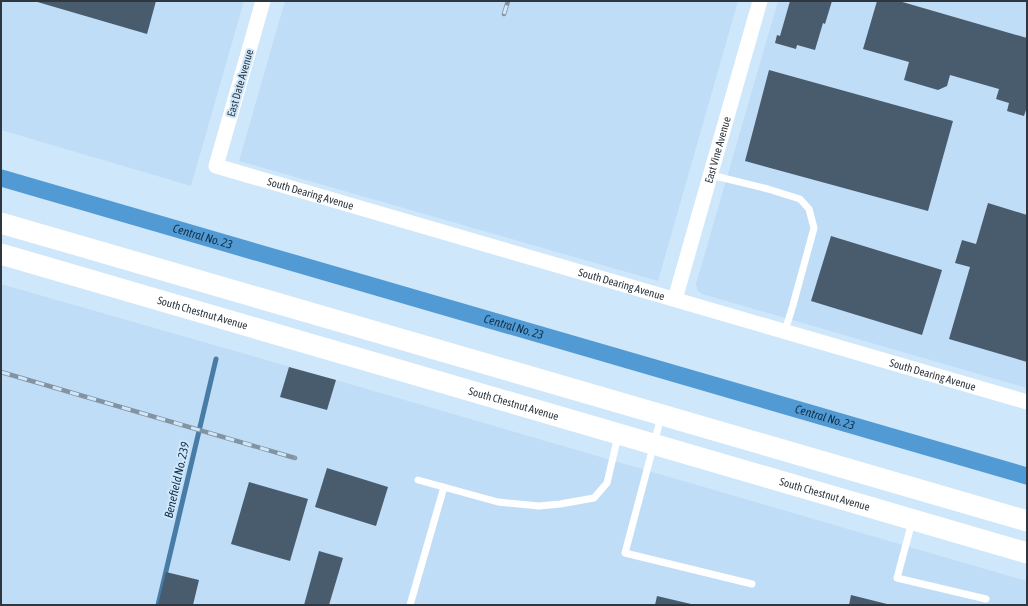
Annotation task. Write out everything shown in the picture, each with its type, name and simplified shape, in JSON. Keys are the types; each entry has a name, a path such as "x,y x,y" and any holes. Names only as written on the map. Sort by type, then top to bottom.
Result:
{"main road":[{"path":"1,223 1027,521"},
{"name":"South Chestnut Avenue","path":"1,254 1027,553"}],"street":[{"name":"East Date Avenue","path":"216,166 263,1"},
{"name":"East Vine Avenue","path":"675,299 760,1"},
{"name":"South Dearing Avenue","path":"216,166 1027,402"}],"lane":[{"path":"711,175 768,189 800,199 809,209 814,228 785,331"},
{"path":"662,415 625,553 752,584"},
{"path":"418,480 498,502 539,506 594,498 607,483 619,434"},
{"path":"410,605 444,487"},
{"path":"912,520 897,578 986,599"}],"shaded area":[{"path":"1,1 244,1 191,186 1,130"},
{"path":"285,1 738,1 658,281 239,161"},
{"path":"778,1 1027,1 1027,388 702,294 697,290 696,284"},
{"path":"1,284 1027,581 1027,605 1,605"}],"building":[{"path":"34,1 156,1 147,34"},
{"path":"790,1 832,1 825,24 823,23 815,50 797,45 796,49 775,43 777,35 780,36"},
{"path":"877,1 899,1 1027,38 1027,107 1024,116 1007,111 1009,103 996,99 999,89 950,75 947,86 938,90 904,80 909,62 863,49"},
{"path":"769,70 953,121 928,211 745,161"},
{"path":"988,203 1027,215 1027,362 949,339 970,267 955,263 962,240 976,244"},
{"path":"831,236 942,270 922,335 811,301"},
{"path":"289,367 336,380 327,410 280,397"},
{"path":"327,468 388,487 376,526 315,507"},
{"path":"249,482 308,499 290,561 231,544"},
{"path":"319,551 343,558 329,605 304,605"},
{"path":"166,572 199,580 193,605 158,605"},
{"path":"851,595 887,604 887,605 849,605"},
{"path":"657,596 691,604 691,605 655,605"}],"waterway":[{"name":"Central No. 23","path":"1,178 1027,476"},
{"name":"Benefield No. 239","path":"158,605 216,359"}],"railway":[{"path":"504,14 508,1"},
{"path":"1,372 295,458"}]}
